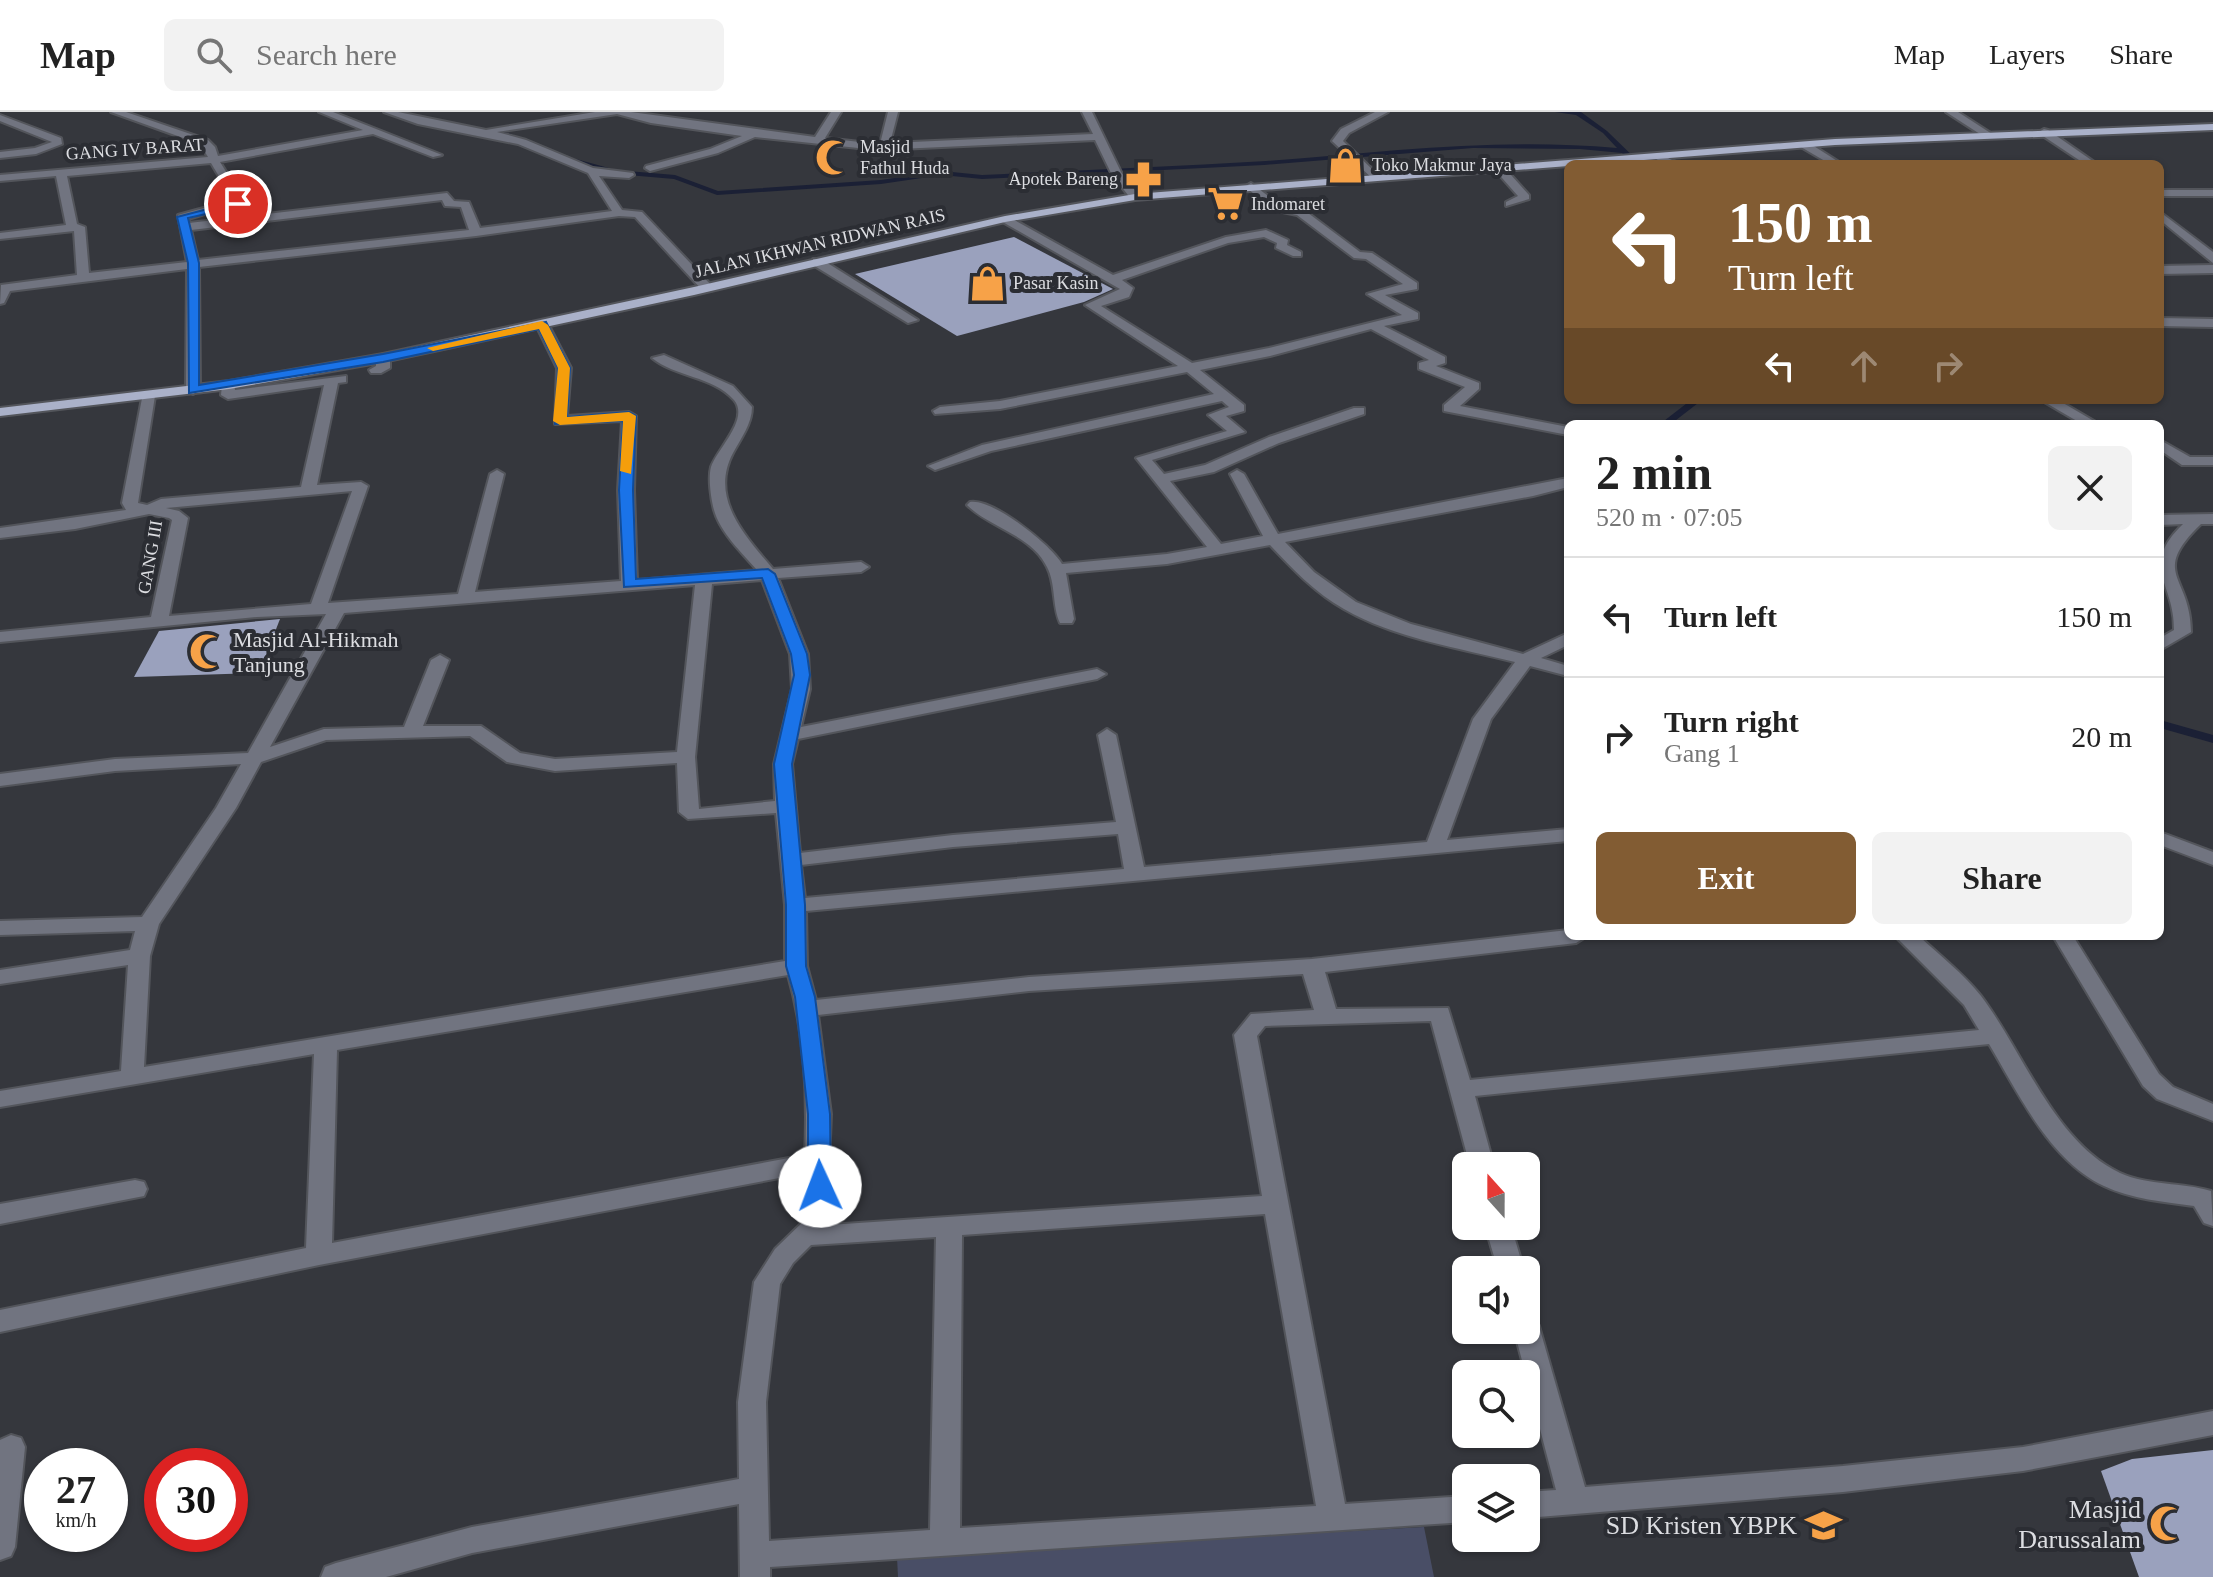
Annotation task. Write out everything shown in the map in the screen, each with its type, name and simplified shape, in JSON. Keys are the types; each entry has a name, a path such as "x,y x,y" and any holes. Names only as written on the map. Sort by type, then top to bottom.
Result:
{"main road":[{"name":"JALAN IKHWAN RIDWAN RAIS","path":"1612,160 1987,134 2213,127"},
{"name":"JALAN IKHWAN RIDWAN RAIS","path":"0,412 148,396 380,364 1005,219 1135,197 1564,163"}],"street":[{"path":"116,112 204,142 210,147 214,160 375,131"},
{"path":"324,112 437,155"},
{"path":"389,112 511,138 593,174 629,175"},
{"path":"482,132 617,112 651,120 753,134 884,147 1098,137"},
{"path":"816,142 828,129 836,112"},
{"path":"884,147 893,112"},
{"path":"1087,112 1115,171 1135,197"},
{"path":"1373,176 1337,141 1338,136 1383,112"},
{"path":"1951,112 1987,134"},
{"path":"0,118 57,140 57,144 36,151 0,155"},
{"path":"2044,132 2086,160"},
{"path":"650,168 714,151 753,134"},
{"path":"1805,145 1830,160"},
{"path":"1658,157 1664,160"},
{"name":"GANG IV BARAT","path":"0,178 214,160 239,202 184,215 185,227"},
{"path":"1504,167 1525,197 1510,204"},
{"path":"61,173 72,226"},
{"path":"593,174 619,213"},
{"path":"940,411 1000,405 1270,352 1414,316 1373,294 1413,286 1368,255 1358,256 1300,212 1277,208 1251,186"},
{"path":"2164,193 2213,193"},
{"path":"193,390 193,263 185,227 447,196 449,204 465,204 476,233"},
{"path":"0,300 5,288 83,277 476,233 619,213 638,214 707,288"},
{"path":"2164,218 2199,244 2213,259"},
{"path":"1005,219 1118,282 1128,291 1125,294 1091,305 1189,367 1239,408 1215,415 1238,432 1143,458 1217,549"},
{"path":"0,236 79,227 83,277"},
{"path":"1118,282 1226,240 1266,233 1284,242 1280,246 1297,254"},
{"path":"2199,244 2213,244"},
{"path":"817,262 912,320"},
{"path":"2164,270 2213,269"},
{"path":"2164,322 2213,323"},
{"path":"542,325 564,368 560,421 629,416 626,490 629,584"},
{"path":"1372,325 1440,360 1424,366 1474,386 1449,408 1564,430"},
{"path":"659,358 733,390 743,399 747,410 745,418 718,468 722,511 730,527 768,574 799,654 802,675 783,764 795,905 796,966 806,1009 819,1114 817,1162 822,1211 817,1223 784,1256 767,1282 752,1402 754,1566 945,1542 1452,1510"},
{"path":"229,385 228,395 337,380 308,490"},
{"name":"GANG III","path":"148,396 130,503 132,507 174,514 180,518 159,621"},
{"path":"935,466 987,448 1224,396"},
{"path":"2055,404 2085,420"},
{"path":"1160,479 1209,469 1274,440 1359,411"},
{"path":"2164,447 2187,462 2213,461"},
{"path":"465,598 497,474"},
{"path":"1237,474 1272,538 1317,584 1350,606 1405,628 1564,670"},
{"path":"1057,569 1167,559 1564,483"},
{"path":"0,533 75,524 148,510 161,504 361,486 328,609 226,808 148,924 139,956 132,1076"},
{"path":"975,505 1019,532 1051,558 1057,569 1066,619"},
{"path":"2164,520 2204,519"},
{"path":"2164,563 2167,552 2180,533 2204,519"},
{"path":"0,637 159,621 861,567"},
{"path":"2164,569 2180,605 2183,623 2182,632 2164,643"},
{"path":"704,579 686,757 691,813 785,806"},
{"path":"1435,846 1482,719 1526,659 1564,640"},
{"path":"411,732 440,660"},
{"path":"790,735 1097,674"},
{"path":"0,780 115,765 254,758 324,735 411,732 474,730 514,758 555,765 686,757"},
{"path":"1107,735 1135,873"},
{"path":"791,860 953,841 1127,827"},
{"path":"795,905 1564,835"},
{"path":"2164,840 2213,859"},
{"path":"0,928 148,924"},
{"path":"806,1009 1029,984 1312,966 1564,937"},
{"path":"1910,940 1972,1000 2049,1122 2090,1167 2115,1181 2209,1204"},
{"path":"2065,940 2151,1080 2165,1093 2213,1113"},
{"path":"0,977 139,956"},
{"path":"0,1099 796,966"},
{"path":"1312,966 1327,1017"},
{"path":"1333,1518 1245,1035 1259,1019 1440,1013 1478,1152"},
{"path":"1461,1089 1995,1036"},
{"path":"319,1255 326,1045"},
{"path":"0,1321 319,1255 817,1162"},
{"path":"0,1214 135,1189"},
{"path":"805,1236 1276,1204"},
{"path":"945,1542 949,1226"},
{"path":"1531,1344 1574,1502"},
{"path":"1540,1504 1843,1479 2023,1459 2213,1423"},
{"path":"0,1547 11,1447"},
{"path":"336,1577 472,1540 753,1489"}],"shaded area":[{"path":"1424,1527 1434,1577 898,1577 897,1557"}],"building":[{"name":"Pasar Kasin","path":"1014,237 1113,289 1084,302 957,336 855,274"},
{"name":"Masjid Al-Hikmah Tanjung","path":"280,619 259,673 134,677 159,631"},
{"name":"Masjid Darussalam","path":"2213,1450 2213,1577 2139,1577 2101,1471 2132,1459"}],"waterway":[{"path":"1558,112 1576,113"},
{"path":"1576,112 1605,132 1624,151"},
{"path":"482,131 507,134 535,145"},
{"path":"565,158 616,172 675,177 717,193 881,182 942,173 982,177 1264,163 1473,146 1580,147 1624,151"},
{"path":"1624,151 1633,160"},
{"path":"1670,420 1692,404"},
{"path":"2164,725 2213,739"}],"slow traffic":[{"path":"433,348 542,325 564,368 560,421 629,416 627,471"}],"place":[{"name":"Masjid Fathul Huda","path":"834,157"},
{"name":"Toko Makmur Jaya","path":"1346,165"},
{"name":"Apotek Bareng","path":"1144,179"},
{"name":"Indomaret","path":"1225,204"},
{"name":"Pasar Kasin","path":"987,283"},
{"name":"Masjid Al-Hikmah Tanjung","path":"207,652"},
{"name":"Masjid Darussalam","path":"2167,1524"},
{"name":"SD Kristen YBPK","path":"1823,1525"}],"route":[{"path":"238,204 182,217 193,263 193,390 383,358 542,325 564,368 560,421 629,416 626,490 629,584 768,574 799,654 802,675 783,764 784,799 797,929 796,966 805,997 819,1114 817,1162 820,1186"}]}
